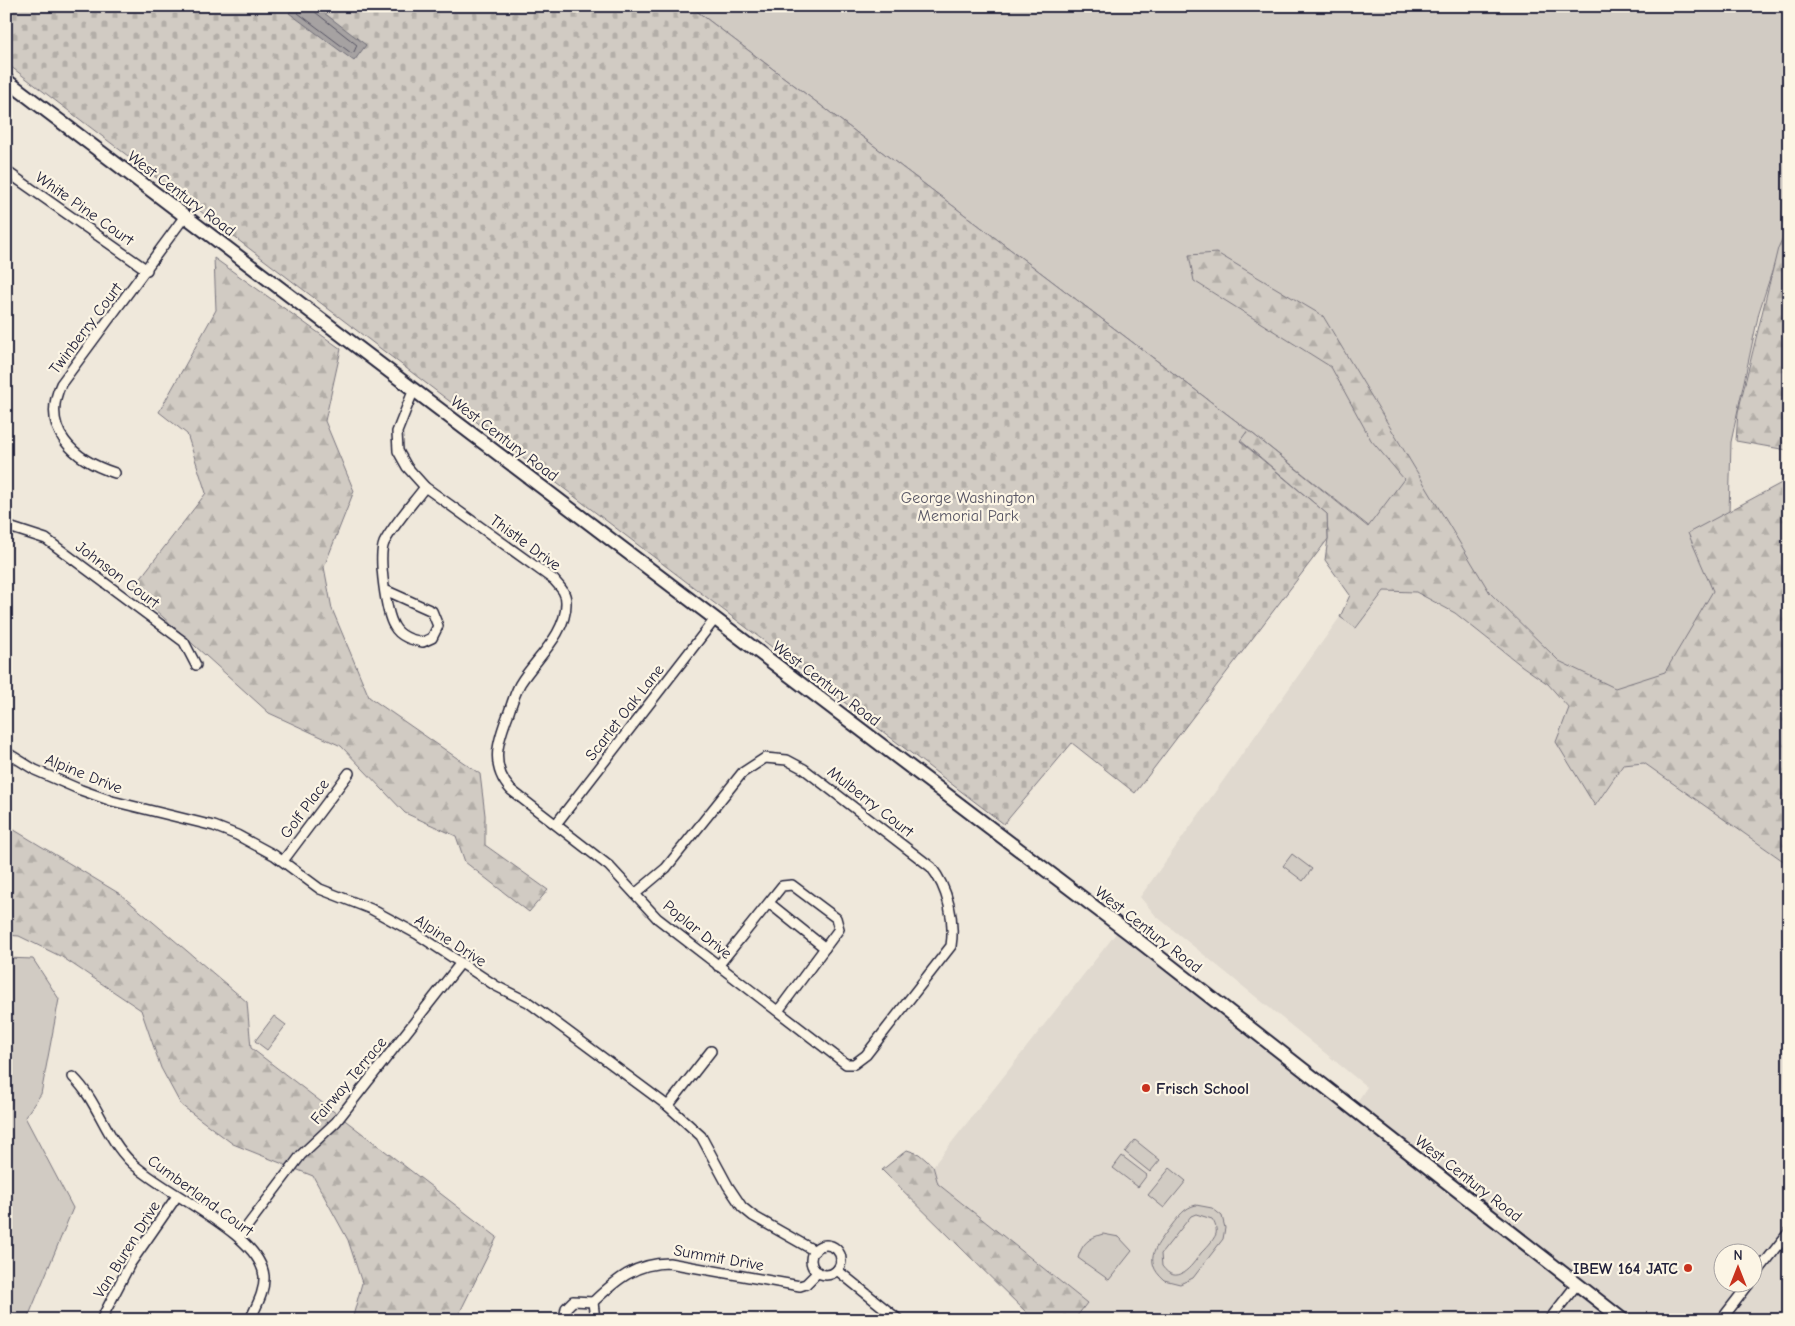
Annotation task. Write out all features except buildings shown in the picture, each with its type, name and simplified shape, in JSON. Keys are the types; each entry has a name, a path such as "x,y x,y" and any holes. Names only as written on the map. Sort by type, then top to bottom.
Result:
{"main road":[{"name":"West Century Road","path":"6,80 1130,934 1623,1320"}],"street":[{"name":"White Pine Court","path":"6,171 147,270"},
{"name":"Twinberry Court","path":"115,473 98,468 67,445 56,426 54,404 61,384 185,216"},
{"name":"Thistle Drive","path":"414,389 399,423 396,442 402,459 426,487 554,580 563,590 566,602 564,618 556,635 520,685 499,738"},
{"path":"385,590 432,611 438,626 432,638 423,642 401,634 393,625 385,590 380,555 385,542 426,487"},
{"name":"Johnson Court","path":"6,526 46,539 184,642 196,666"},
{"name":"Scarlet Oak Lane","path":"556,824 716,619"},
{"name":"Poplar Drive","path":"499,738 496,763 502,780 511,790 608,866 657,918 846,1064 860,1061 870,1049"},
{"name":"Alpine Drive","path":"6,752 35,770 112,802 214,826 260,846 283,861 320,890 394,920 460,964 496,986 528,1002 668,1106 702,1136 728,1186 742,1207 753,1216 815,1251"},
{"name":"Mulberry Court","path":"635,894 666,868 742,773 752,765 765,758 778,758 804,769 931,867 942,884 953,923 951,946 870,1049"},
{"name":"Golf Place","path":"283,861 349,773"},
{"path":"718,966 782,886 792,886 836,918 839,929 778,1011"},
{"path":"768,903 825,948"},
{"name":"Fairway Terrace","path":"239,1237 301,1155 336,1122 460,964"},
{"path":"668,1106 711,1051"},
{"name":"Cumberland Court","path":"73,1077 85,1088 109,1134 125,1156 144,1174 239,1237 258,1258 264,1277 261,1295 250,1320"},
{"name":"Van Buren Drive","path":"101,1320 130,1264 177,1196"},
{"path":"1762,1266 1789,1232"},
{"path":"825,1246 838,1251 841,1259 837,1270 826,1275 818,1272 812,1262 815,1251 825,1246"},
{"name":"Summit Drive","path":"593,1302 627,1273 656,1263 669,1263 800,1286 806,1284 818,1272"},
{"path":"837,1270 899,1320"},
{"path":"1549,1320 1577,1284"},
{"path":"1721,1320 1741,1294"},
{"path":"564,1320 566,1308 573,1301 593,1302 595,1320"}],"shaded area":[{"path":"1384,591 1416,592 1455,613 1548,684 1569,708 1596,806 1624,764 1644,763 1789,865 1789,1320 1074,1320 1087,1303 938,1184 933,1166 1121,927 1353,1108 1367,1087 1156,916 1140,897 1340,617 1356,628"}],"green space":[{"name":"George Washington Memorial Park","path":"6,6 690,6 1248,430 1240,441 1327,514 1328,539 1135,793 1072,743 1004,824 6,63"},
{"path":"690,6 1789,6 1789,219 1759,312 1731,442 1725,656 1638,741 1248,430"},
{"path":"1789,224 1789,458 1787,450 1736,441 1738,412 1778,248"},
{"path":"1217,253 1323,316 1490,593 1559,661 1615,688 1665,672 1713,591 1688,533 1789,479 1789,865 1644,763 1623,765 1595,806 1556,742 1569,708 1548,684 1455,613 1416,592 1384,591 1356,628 1340,617 1350,595 1325,560 1328,539 1327,514 1240,440 1248,430 1368,527 1404,479 1371,440 1331,367 1194,281 1189,255"},
{"path":"214,258 341,349 325,421 354,491 324,567 332,609 369,697 480,774 485,815 485,845 548,890 529,912 465,862 456,836 405,813 341,746 269,713 132,589 206,493 187,434 159,412 216,310"},
{"path":"6,825 120,894 247,1002 251,1048 497,1237 456,1320 352,1320 362,1283 348,1240 313,1176 233,1144 181,1105 161,1068 141,1010 62,957 19,936 6,935"},
{"path":"1292,854 1312,869 1303,881 1283,866"},
{"path":"6,958 33,959 59,999 41,1094 25,1117 73,1208 27,1320 6,1320"},
{"path":"274,1016 286,1025 267,1050 255,1041"},
{"path":"1135,1140 1160,1160 1150,1172 1125,1152"},
{"path":"907,1150 919,1154 933,1166 938,1184 1087,1303 1074,1320 1034,1320 882,1170"},
{"path":"1122,1156 1147,1175 1138,1187 1113,1168"},
{"path":"1170,1168 1186,1181 1164,1208 1148,1195"},
{"path":"1192,1206 1212,1208 1222,1216 1225,1228 1223,1239 1193,1278 1180,1284 1164,1280 1157,1273 1154,1266 1154,1252 1177,1218","holes":["1196,1214 1212,1219 1216,1226 1215,1237 1193,1264 1178,1275 1168,1272 1162,1266 1161,1254 1191,1216"]},
{"path":"1103,1234 1119,1237 1132,1251 1109,1280 1078,1258 1086,1242 1093,1237"}],"water":[{"path":"294,6 315,6 366,45 354,61 289,13"}],"place":[{"name":"Frisch School","path":"1146,1088"},
{"name":"IBEW 164 JATC","path":"1688,1268"}]}
